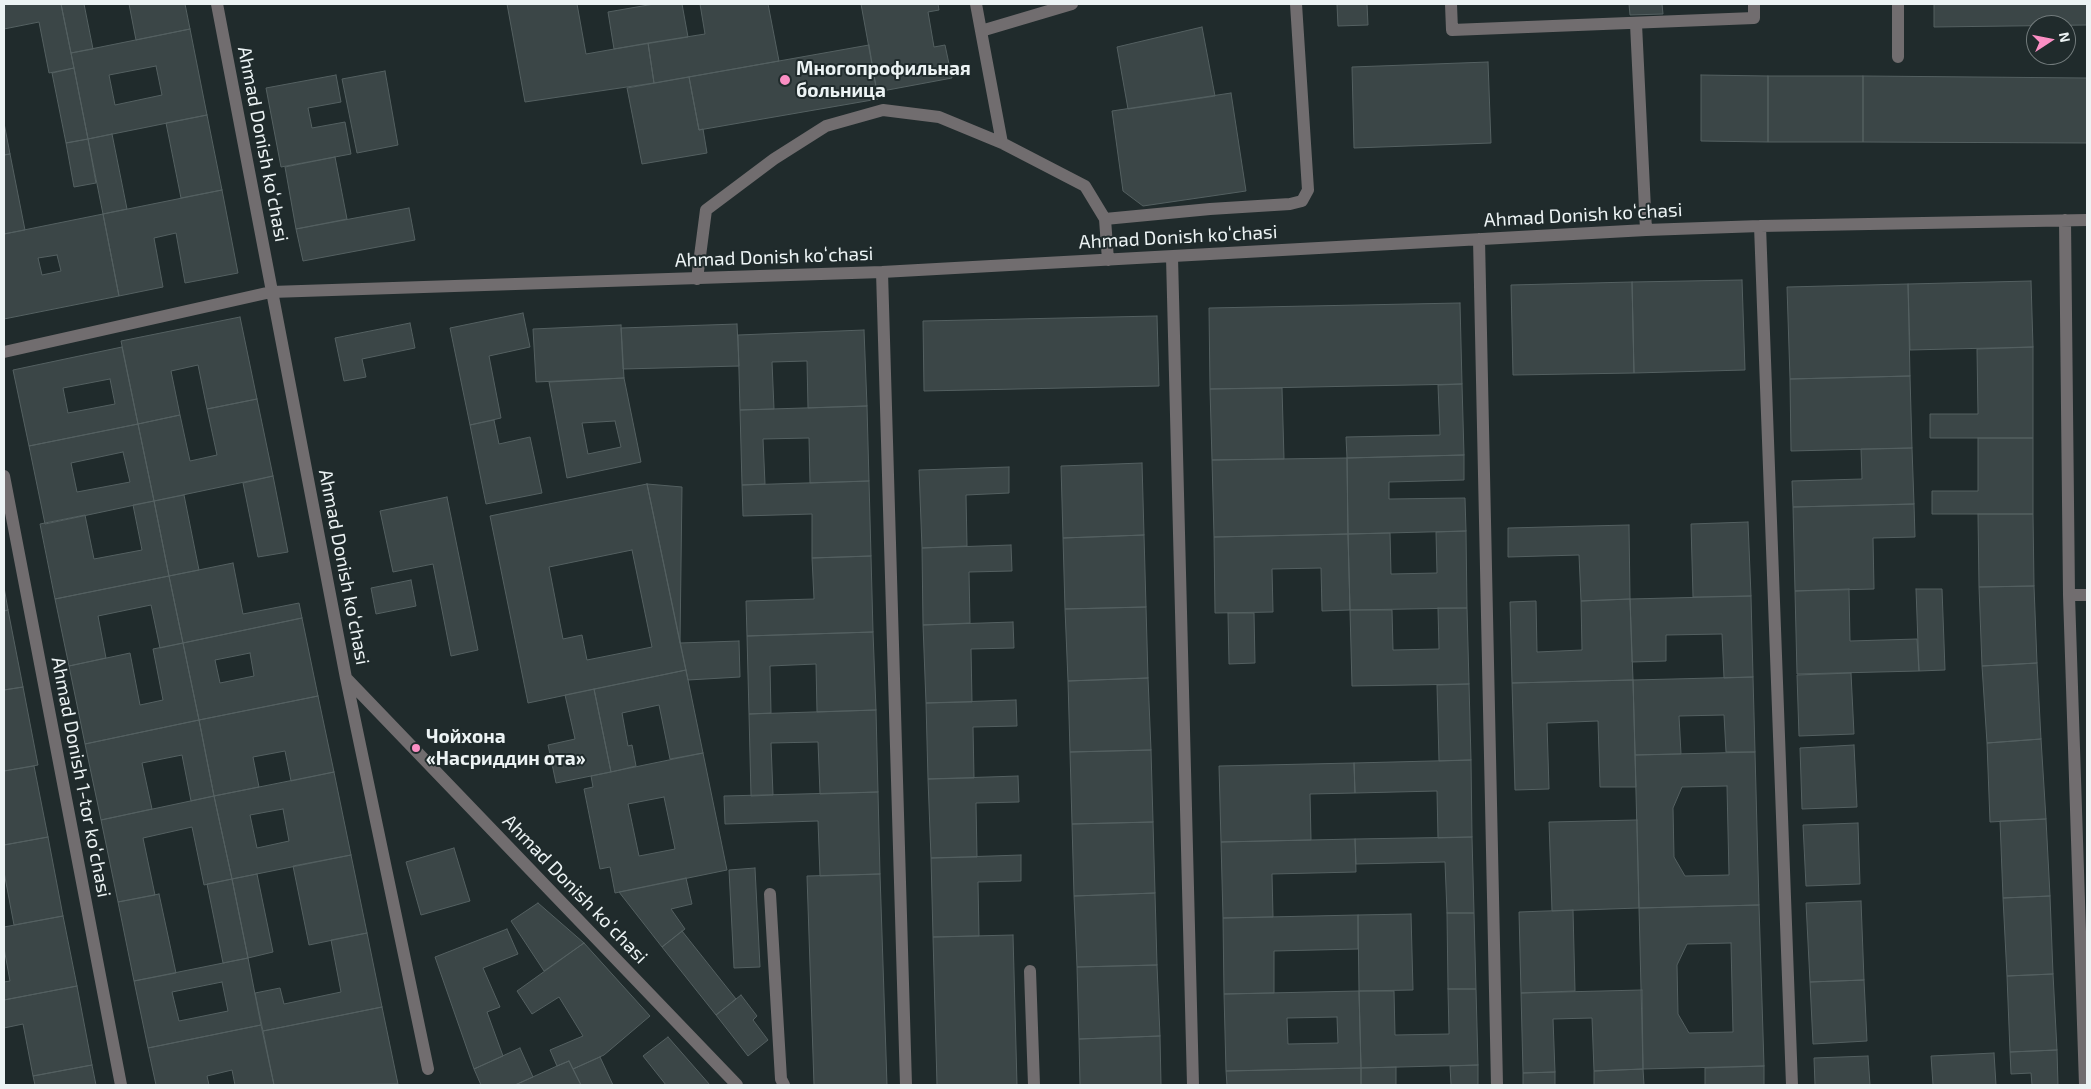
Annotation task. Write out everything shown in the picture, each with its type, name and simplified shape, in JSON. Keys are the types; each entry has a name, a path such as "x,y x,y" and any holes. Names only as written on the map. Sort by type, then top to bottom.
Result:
{"street":[{"name":"Ahmad Donish koʻchasi","path":"217,4 346,678 737,1085"},
{"path":"976,4 1002,144"},
{"path":"981,31 1072,4"},
{"path":"1105,219 1290,204 1302,201 1308,190 1296,4"},
{"path":"1451,4 1452,30 1754,18 1754,4"},
{"path":"1898,4 1898,57"},
{"path":"1636,24 1646,230"},
{"path":"697,279 706,210 774,159 826,126 883,110 939,117 1002,144 1085,186 1105,219 1108,260"},
{"path":"2065,220 2070,595 2085,1085"},
{"name":"Ahmad Donish koʻchasi","path":"271,292 882,272 1646,230 2087,220"},
{"path":"1760,226 1792,1085"},
{"path":"1479,239 1497,1085"},
{"path":"1172,256 1193,1085"},
{"path":"882,272 906,1085"},
{"path":"4,352 271,292"},
{"name":"Ahmad Donish 1-tor koʻchasi","path":"4,476 121,1085"},
{"path":"2070,595 2087,595"},
{"path":"346,678 428,1070"},
{"path":"770,894 781,1079 784,1085"},
{"path":"1030,971 1034,1085"}],"building":[{"path":"4,4 61,4 74,68 49,73 39,22 4,29"},
{"path":"61,4 84,4 93,49 71,53"},
{"path":"129,4 185,4 190,29 136,40"},
{"path":"507,4 577,4 586,54 648,43 654,83 525,102"},
{"path":"654,4 682,4 688,37 614,49 608,12"},
{"path":"700,4 768,4 779,61 654,83 648,43 705,34"},
{"path":"861,4 938,4 939,10 928,12 934,47 945,45 952,78 877,92"},
{"path":"1337,4 1367,4 1368,25 1338,26"},
{"path":"1629,4 1662,4 1663,14 1630,15"},
{"path":"1934,4 2087,4 2087,25 2076,25 2076,15 2026,15 2026,26 1934,27"},
{"path":"1202,27 1215,96 1128,109 1117,47"},
{"path":"190,29 207,115 88,139 71,53","holes":["156,66 162,95 115,105 109,75"]},
{"path":"869,45 878,99 699,130 689,77"},
{"path":"1488,62 1491,143 1354,148 1352,67"},
{"path":"74,68 88,139 66,143 52,73"},
{"path":"385,71 398,145 357,153 342,79"},
{"path":"336,75 341,102 308,108 312,128 345,122 351,154 281,167 266,88"},
{"path":"1701,75 1768,76 1768,142 1701,141"},
{"path":"1768,76 1863,76 1863,142 1768,142"},
{"path":"1863,76 2087,78 2087,143 1863,142"},
{"path":"689,77 699,130 703,129 707,153 642,164 627,88"},
{"path":"1231,93 1246,191 1143,206 1123,191 1112,111"},
{"path":"207,115 222,190 181,198 166,123"},
{"path":"4,123 10,154 4,155"},
{"path":"112,134 127,209 103,214 88,139"},
{"path":"88,139 96,183 74,187 66,143"},
{"path":"10,154 25,230 4,234 4,155"},
{"path":"335,157 347,219 296,229 285,167"},
{"path":"222,190 238,273 185,283 176,233 154,238 163,287 119,296 103,214"},
{"path":"409,208 415,240 303,261 296,229"},
{"path":"103,214 119,296 4,319 4,234","holes":["57,255 61,271 42,275 38,258"]},
{"path":"1742,280 1745,370 1634,373 1632,282"},
{"path":"2031,281 2033,347 1910,350 1908,284"},
{"path":"1632,282 1634,373 1513,375 1511,285"},
{"path":"1908,284 1910,376 1790,379 1787,287"},
{"path":"1460,303 1462,384 1210,389 1209,308"},
{"path":"523,313 530,347 489,356 501,418 470,425 450,328"},
{"path":"1157,316 1159,386 924,391 923,321"},
{"path":"240,317 257,399 207,409 198,365 171,371 180,415 138,424 121,341"},
{"path":"410,323 415,348 362,359 366,377 344,381 335,338"},
{"path":"737,324 739,366 623,369 621,328"},
{"path":"621,325 624,378 536,382 533,329"},
{"path":"864,330 867,406 808,408 807,361 772,362 774,409 740,410 738,335"},
{"path":"122,347 138,424 29,446 13,370","holes":["110,379 115,404 68,413 63,388"]},
{"path":"2033,347 2033,438 1930,438 1930,414 1978,414 1977,349"},
{"path":"1910,376 1912,448 1791,451 1790,379"},
{"path":"624,378 641,462 567,478 549,382","holes":["615,421 621,447 588,454 582,423"]},
{"path":"1462,384 1464,455 1347,458 1346,437 1440,435 1438,385"},
{"path":"1282,388 1284,459 1212,460 1210,389"},
{"path":"257,399 273,476 154,501 138,424 180,415 190,461 217,455 207,409"},
{"path":"867,406 869,481 810,483 809,438 763,439 765,484 742,485 740,410"},
{"path":"494,420 499,444 530,437 542,493 486,504 470,425"},
{"path":"138,424 154,501 45,524 29,446","holes":["123,452 130,482 77,492 71,463"]},
{"path":"1978,438 2033,438 2033,514 1932,514 1932,491 1978,491"},
{"path":"1912,448 1914,504 1793,507 1792,481 1862,479 1861,449"},
{"path":"1464,455 1464,480 1389,482 1389,499 1465,498 1466,531 1348,534 1347,458"},
{"path":"1347,458 1348,534 1214,537 1212,460"},
{"path":"1142,463 1144,535 1063,538 1061,466"},
{"path":"1009,467 1009,493 966,495 967,546 922,548 919,470"},
{"path":"273,476 288,552 258,557 243,483"},
{"path":"869,481 871,556 812,558 812,514 743,516 742,485"},
{"path":"647,484 686,670 528,703 490,516","holes":["632,550 652,647 587,660 582,635 563,639 549,567"]},
{"path":"647,484 682,487 680,643"},
{"path":"184,495 199,570 169,576 154,501"},
{"path":"447,497 478,650 451,656 433,564 393,572 380,511"},
{"path":"154,501 169,576 55,599 40,524 85,515 94,559 142,550 133,505"},
{"path":"1914,504 1915,537 1873,538 1874,589 1795,591 1793,507"},
{"path":"1978,514 2033,514 2034,586 1979,587"},
{"path":"1748,522 1751,596 1693,597 1691,524"},
{"path":"1629,525 1630,599 1581,601 1579,555 1508,557 1508,528"},
{"path":"1466,531 1467,608 1350,610 1348,534 1390,533 1391,574 1437,573 1436,532"},
{"path":"1348,534 1350,610 1322,611 1321,568 1272,569 1273,612 1215,613 1214,537"},
{"path":"1144,535 1146,607 1065,609 1063,538"},
{"path":"1011,545 1012,571 969,572 970,623 923,625 922,548"},
{"path":"871,556 873,632 747,636 746,601 814,599 812,558"},
{"path":"233,563 243,614 299,603 302,618 183,643 169,576"},
{"path":"169,576 183,643 160,648 151,605 98,616 106,658 69,666 55,599"},
{"path":"411,580 416,606 376,614 371,588"},
{"path":"2034,586 2037,663 1982,666 1979,587"},
{"path":"4,587 8,610 4,611"},
{"path":"1849,589 1850,641 1917,639 1919,671 1797,674 1795,591"},
{"path":"1916,589 1942,589 1945,670 1919,671"},
{"path":"1751,596 1753,677 1724,678 1722,634 1666,635 1666,661 1632,662 1630,599"},
{"path":"1630,599 1633,680 1512,683 1510,602 1536,601 1537,652 1582,650 1581,601"},
{"path":"1146,607 1148,678 1068,681 1065,609"},
{"path":"1438,608 1467,608 1469,684 1352,686 1350,610 1392,610 1393,650 1439,649"},
{"path":"8,610 23,687 4,690 4,611"},
{"path":"1228,613 1254,613 1255,663 1229,664"},
{"path":"302,618 318,696 199,720 183,643","holes":["250,653 254,676 220,683 215,660"]},
{"path":"1013,622 1014,648 971,649 972,702 926,703 923,625"},
{"path":"873,632 876,710 817,712 816,664 770,666 771,713 749,714 747,636"},
{"path":"739,641 740,677 688,680 680,643"},
{"path":"183,643 199,720 85,744 69,666 130,653 140,705 163,700 153,649"},
{"path":"2037,663 2041,739 1987,743 1982,666"},
{"path":"686,670 703,753 670,759 659,705 622,713 628,746 632,745 636,766 611,772 594,689"},
{"path":"1851,673 1854,734 1799,736 1797,675"},
{"path":"1753,677 1755,752 1726,752 1724,715 1679,716 1681,754 1635,755 1633,680"},
{"path":"1148,678 1151,750 1070,752 1068,681"},
{"path":"1633,680 1636,787 1600,787 1598,721 1547,723 1549,789 1515,790 1512,683"},
{"path":"1469,684 1471,760 1439,761 1437,685"},
{"path":"23,687 38,765 4,771 4,690"},
{"path":"594,689 611,772 556,783 548,745 575,739 565,695"},
{"path":"318,696 334,772 291,781 285,751 253,757 259,787 214,796 199,720"},
{"path":"1016,700 1017,726 973,727 974,778 928,779 926,703"},
{"path":"876,710 878,792 820,794 818,742 771,743 773,795 751,796 749,714"},
{"path":"199,720 214,796 191,801 182,755 142,763 152,809 101,820 85,744"},
{"path":"2041,739 2046,819 1990,822 1987,743"},
{"path":"1854,745 1857,807 1802,809 1800,748"},
{"path":"1151,750 1153,822 1072,824 1070,752"},
{"path":"1755,752 1759,905 1639,908 1635,755","holes":["1727,786 1729,875 1685,876 1674,857 1673,808 1682,787"]},
{"path":"703,753 727,870 615,893 610,867 600,869 584,789 593,787 591,776","holes":["664,797 675,849 639,856 628,804"]},
{"path":"1471,760 1472,837 1438,838 1437,791 1355,793 1354,763"},
{"path":"1354,763 1355,793 1310,794 1311,840 1221,842 1219,766"},
{"path":"34,766 48,837 4,845 4,771"},
{"path":"334,772 351,855 232,879 214,796","holes":["283,809 289,841 257,848 250,815"]},
{"path":"1018,776 1019,802 976,803 977,857 931,858 928,779"},
{"path":"878,792 880,874 820,876 818,821 725,824 724,796"},
{"path":"214,796 232,879 204,885 192,827 143,838 155,895 118,902 101,820"},
{"path":"2046,819 2050,896 2003,898 2000,821"},
{"path":"1637,820 1639,908 1552,911 1549,822"},
{"path":"1153,822 1155,893 1074,896 1072,824"},
{"path":"1858,823 1860,884 1806,886 1803,825"},
{"path":"48,837 63,916 14,925 4,872 4,845"},
{"path":"1472,837 1474,913 1447,913 1445,862 1356,864 1355,839"},
{"path":"1355,839 1356,872 1272,874 1273,917 1223,918 1221,842"},
{"path":"454,848 470,901 421,915 406,862"},
{"path":"351,855 367,933 309,945 293,866"},
{"path":"1021,855 1021,881 978,882 979,936 933,937 931,858"},
{"path":"755,868 760,967 734,968 729,870"},
{"path":"257,874 273,952 248,958 232,879"},
{"path":"880,874 887,1085 814,1085 807,876"},
{"path":"686,878 692,904 671,909 685,929 662,947 619,892"},
{"path":"232,879 248,958 223,963 207,884"},
{"path":"1155,893 1157,965 1077,967 1074,896"},
{"path":"159,894 176,973 134,981 118,902"},
{"path":"2050,896 2053,974 2007,976 2003,898"},
{"path":"1861,901 1864,980 1810,982 1806,903"},
{"path":"538,903 584,943 544,971 511,921"},
{"path":"1759,905 1764,1066 1643,1069 1639,908","holes":["1731,943 1733,1032 1689,1033 1678,1014 1677,965 1687,944"]},
{"path":"1573,910 1575,991 1521,993 1519,912"},
{"path":"1447,913 1474,913 1476,989 1448,989"},
{"path":"1411,914 1413,990 1359,991 1358,915"},
{"path":"1358,915 1358,949 1274,951 1274,993 1224,994 1223,918"},
{"path":"63,916 77,986 4,1000 4,982 10,981 4,948 4,927"},
{"path":"507,929 518,954 483,968 500,1007 487,1012 503,1056 474,1069 435,957"},
{"path":"682,931 736,999 716,1015 662,947"},
{"path":"367,933 382,1007 263,1031 255,993 280,988 284,1004 341,992 331,940"},
{"path":"1013,935 1017,1085 937,1085 933,937"},
{"path":"584,943 650,1016 604,1055 573,1069 569,1061 557,1066 550,1050 583,1036 559,997 532,1014 517,991"},
{"path":"248,958 261,1025 148,1048 134,981","holes":["222,982 228,1011 179,1021 172,992"]},
{"path":"1157,965 1160,1036 1079,1039 1077,967"},
{"path":"2053,974 2057,1050 2010,1052 2007,976"},
{"path":"1864,980 1867,1041 1813,1044 1810,982"},
{"path":"77,986 92,1065 33,1076 23,1024 4,1028 4,1000"},
{"path":"1448,989 1476,989 1478,1065 1361,1068 1359,991 1394,991 1395,1035 1449,1034"},
{"path":"1642,990 1643,1069 1594,1071 1592,1018 1553,1019 1555,1072 1523,1073 1521,993"},
{"path":"1359,991 1361,1068 1226,1071 1224,994","holes":["1337,1017 1338,1043 1288,1044 1287,1018"]},
{"path":"741,995 757,1016 753,1020 768,1040 748,1056 716,1015"},
{"path":"382,1007 398,1084 274,1085 263,1031"},
{"path":"261,1025 274,1085 235,1085 232,1070 207,1076 209,1085 156,1085 148,1048"},
{"path":"1160,1036 1161,1085 1080,1085 1079,1039"},
{"path":"668,1037 710,1085 666,1085 643,1056"},
{"path":"520,1048 533,1077 515,1085 481,1085 474,1069"},
{"path":"2057,1050 2058,1085 2032,1085 2031,1073 2011,1074 2010,1052"},
{"path":"1994,1053 1996,1085 1933,1085 1931,1056"},
{"path":"1868,1056 1870,1085 1815,1085 1814,1058"},
{"path":"600,1057 613,1085 581,1085 573,1069"},
{"path":"569,1061 581,1085 515,1085 557,1066"},
{"path":"92,1065 96,1085 35,1085 33,1076"},
{"path":"1478,1065 1478,1085 1451,1085 1450,1066"},
{"path":"1764,1066 1764,1085 1705,1085 1705,1068"},
{"path":"1396,1067 1396,1085 1361,1085 1361,1068"},
{"path":"1361,1068 1361,1085 1227,1085 1226,1071"},
{"path":"1643,1069 1644,1085 1594,1085 1594,1071"},
{"path":"1555,1072 1555,1085 1523,1085 1523,1073"}],"place":[{"name":"Многопрофильная больница","path":"785,80"},
{"name":"Чойхона «Насриддин ота»","path":"416,748"}]}
